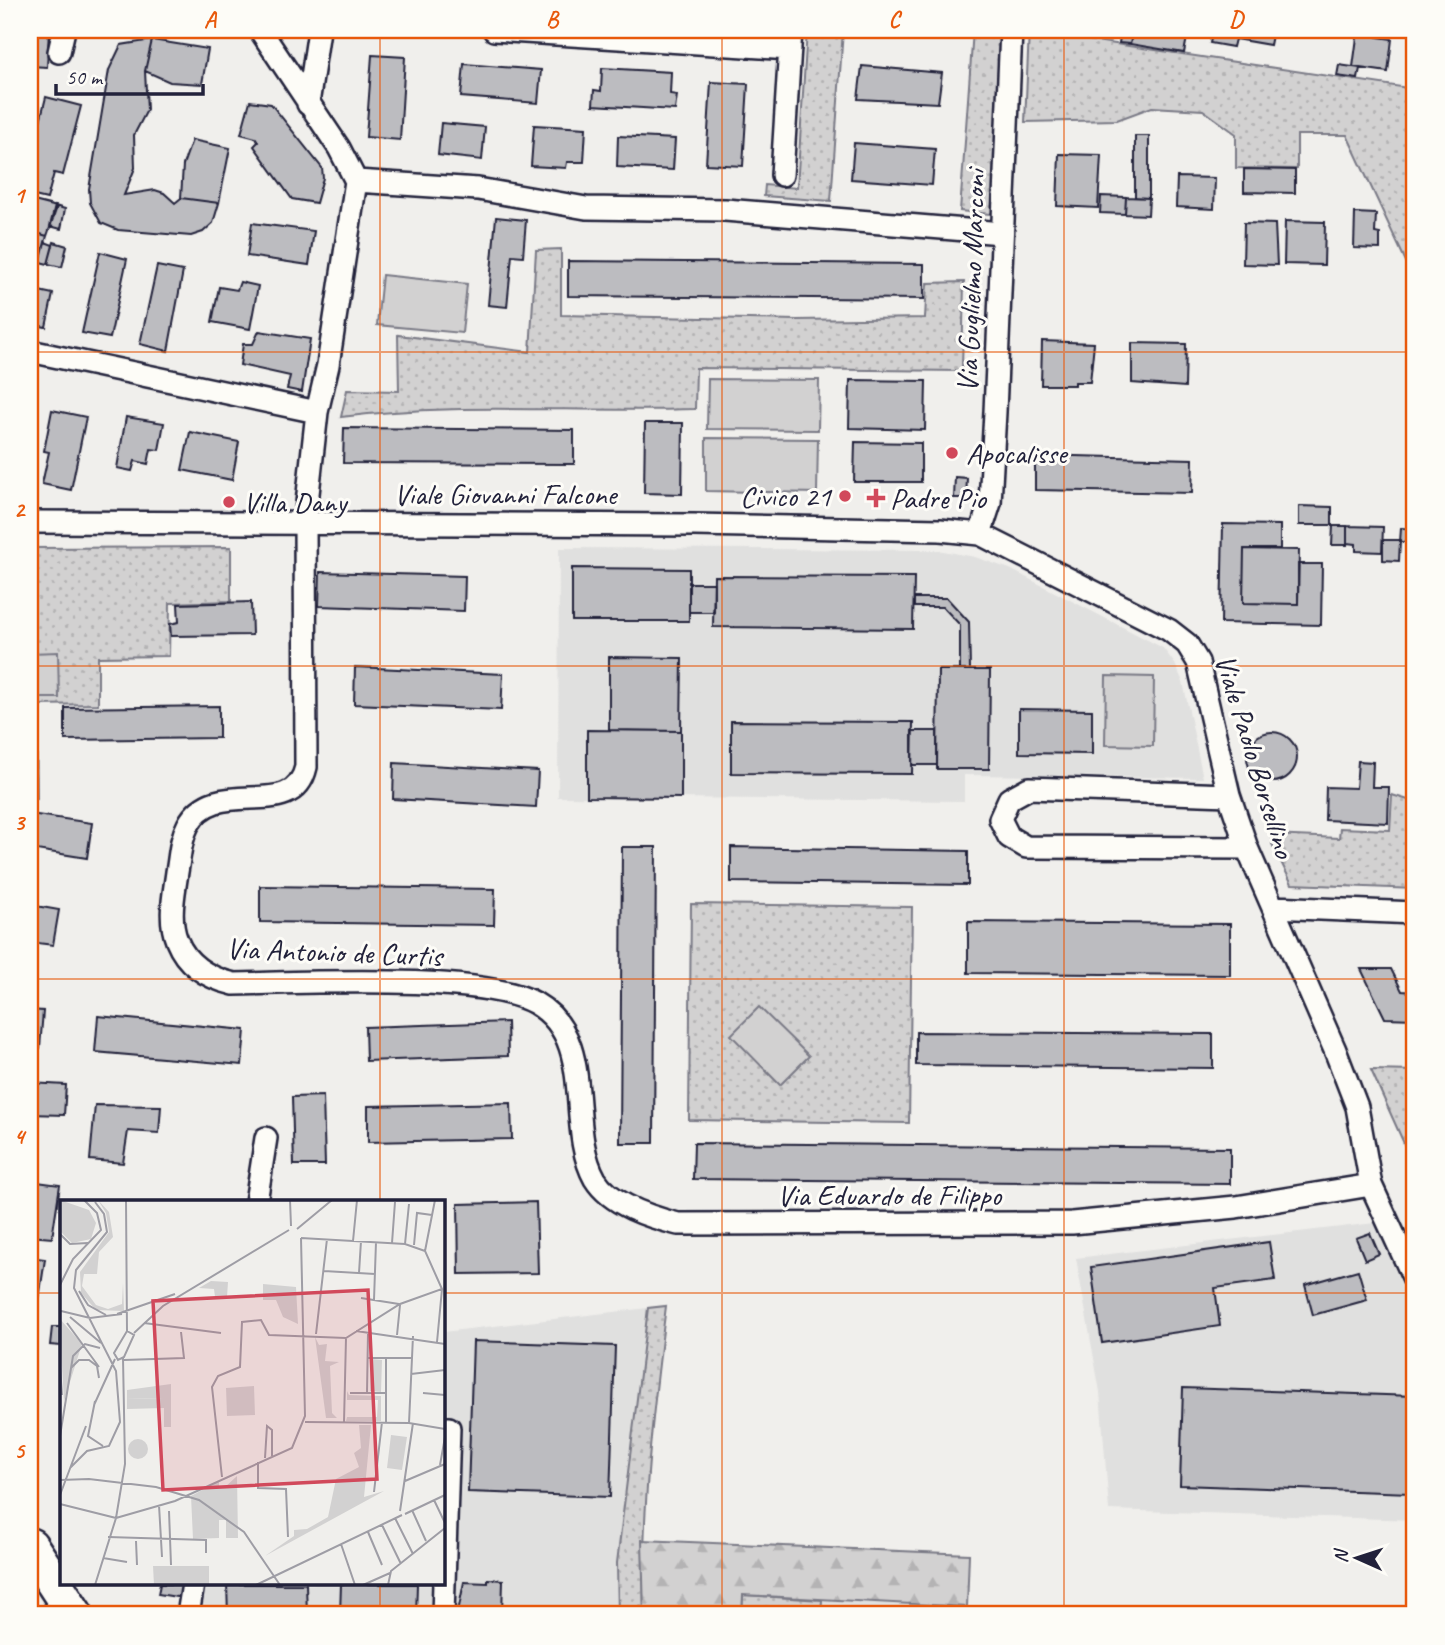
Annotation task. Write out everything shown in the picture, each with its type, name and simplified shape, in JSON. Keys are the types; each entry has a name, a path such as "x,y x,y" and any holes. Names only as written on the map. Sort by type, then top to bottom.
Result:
{"main road":[{"path":"30,1546 75,1615"}],"street":[{"path":"59,52 64,30"},
{"path":"260,30 339,148 356,181 328,365 317,412 305,521"},
{"path":"308,104 319,30"},
{"path":"494,30 790,39 782,174"},
{"name":"Via Guglielmo Marconi","path":"980,534 990,503 1011,30"},
{"path":"356,181 478,189 586,208 725,210 1002,233"},
{"path":"30,351 317,412"},
{"name":"Viale Giovanni Falcone","path":"30,522 305,521 694,525 940,530 980,534"},
{"name":"Via Antonio de Curtis","path":"305,521 304,778 298,787 276,797 226,797 212,802 189,822 182,839 172,908 172,926 178,943 195,968 208,976 234,984 441,985 506,993 529,1000 547,1012"},
{"name":"Viale Paolo Borsellino","path":"980,534 1169,630 1187,644 1202,676 1229,795 1247,848 1357,1107 1371,1185 1415,1282"},
{"path":"1229,795 1029,788 1009,799 1000,819 1009,837 1026,847 1247,848"},
{"path":"1273,908 1415,913"},
{"name":"Via Eduardo de Filippo","path":"547,1012 567,1038 573,1056 587,1152 596,1179 614,1198 649,1215 678,1224 1072,1223 1223,1209 1371,1185"},
{"path":"256,1200 267,1138"},
{"path":"444,1428 449,1427 444,1584"},
{"path":"188,1615 193,1586"},
{"path":"443,1615 444,1586"}],"shaded area":[{"path":"559,548 938,550 975,557 1010,569 1163,648 1175,664 1183,682 1203,778 964,775 964,801 558,797"},
{"path":"1375,1223 1415,1316 1415,1520 1109,1510 1100,1392 1076,1258"},
{"path":"648,1308 617,1563 618,1615 195,1615 200,1586 444,1586 444,1332"},
{"path":"822,1600 967,1607 966,1615 821,1615"}],"green space":[{"path":"807,30 843,30 831,201 764,196 765,185 797,188"},
{"path":"973,30 1002,30 994,211 990,214 960,211"},
{"path":"1029,31 1415,89 1415,281 1347,135 1297,135 1297,169 1236,168 1236,134 1203,110 1152,107 1117,120 1025,122"},
{"path":"561,249 561,315 796,320 925,318 927,283 964,282 962,371 696,368 695,409 473,409 341,417 347,390 399,391 398,335 530,352 536,250"},
{"path":"382,275 467,284 462,333 377,325"},
{"path":"708,379 819,380 818,430 707,429"},
{"path":"706,438 818,439 817,493 706,491"},
{"path":"231,547 231,601 170,603 169,656 98,657 98,704 36,705 37,799 30,799 30,548"},
{"path":"58,652 59,698 30,698 30,653"},
{"path":"1106,676 1154,677 1153,746 1105,745"},
{"path":"1392,795 1415,802 1415,889 1292,884 1272,844 1272,835 1339,838 1340,828 1390,830"},
{"path":"691,904 912,907 909,1123 689,1120"},
{"path":"759,1007 809,1056 780,1085 731,1035"},
{"path":"1371,1070 1415,1071 1415,1168"},
{"path":"666,1306 646,1499 644,1615 618,1615 617,1563 648,1308"},
{"path":"642,1540 969,1554 967,1607 743,1595 742,1615 644,1615"},
{"path":"743,1595 822,1600 821,1615 742,1615"}],"building":[{"path":"30,30 49,30 47,67 30,66"},
{"path":"1040,30 1076,30 1075,36"},
{"path":"1121,30 1133,30 1130,44 1119,43"},
{"path":"1133,30 1193,30 1192,33 1188,32 1184,53 1130,44"},
{"path":"1213,30 1273,30 1270,45 1235,39 1233,47 1210,43"},
{"path":"1358,30 1379,30 1377,37 1392,39 1388,72 1353,67"},
{"path":"152,40 208,49 202,84 170,82 145,71"},
{"path":"152,40 145,71 147,110 134,135 135,168 124,195 155,190 164,193 175,203 181,198 219,203 213,223 203,232 191,236 118,230 101,223 90,203 89,189 109,70 121,45"},
{"path":"372,55 405,57 400,140 366,137"},
{"path":"464,64 541,70 538,103 461,97"},
{"path":"1339,65 1360,68 1358,79 1337,76"},
{"path":"862,66 942,73 938,103 858,99"},
{"path":"602,68 671,72 670,94 677,95 675,110 593,105 594,90 601,91"},
{"path":"711,82 748,84 743,166 706,164"},
{"path":"46,97 81,106 63,175 54,173 47,199 30,195 30,161"},
{"path":"250,101 271,104 322,168 323,178 316,203 292,199 254,146 258,142 256,138 241,134"},
{"path":"441,123 485,127 482,160 438,155"},
{"path":"534,125 586,128 584,162 567,162 566,168 531,166"},
{"path":"618,136 675,139 673,170 617,167"},
{"path":"1135,136 1149,136 1149,198 1135,197"},
{"path":"192,140 230,148 219,203 181,198 183,165"},
{"path":"854,143 935,149 932,185 851,179"},
{"path":"1059,154 1101,155 1098,208 1057,206"},
{"path":"1244,169 1295,170 1295,193 1244,192"},
{"path":"1177,177 1215,178 1214,209 1176,207"},
{"path":"1101,196 1126,197 1125,214 1100,213"},
{"path":"1126,197 1149,198 1148,215 1125,214"},
{"path":"30,200 57,207 47,236 30,231"},
{"path":"55,206 65,209 61,229 50,226"},
{"path":"1355,213 1376,214 1375,233 1380,234 1380,249 1354,248"},
{"path":"496,217 526,220 523,256 512,255 507,307 488,305"},
{"path":"1285,221 1325,222 1324,265 1284,264"},
{"path":"252,223 314,231 309,265 247,256"},
{"path":"1244,223 1275,224 1277,265 1243,264"},
{"path":"30,231 47,236 43,249 30,245"},
{"path":"45,242 53,245 48,264 40,262"},
{"path":"54,242 67,246 62,267 48,264"},
{"path":"30,245 42,248 38,264 30,261"},
{"path":"100,252 127,259 110,338 82,333"},
{"path":"568,261 924,264 924,299 568,296"},
{"path":"157,266 183,271 168,351 140,344"},
{"path":"240,282 258,286 250,329 212,322 219,287 237,290"},
{"path":"30,289 53,294 46,327 30,324"},
{"path":"259,331 310,339 302,392 287,389 290,376 240,365 243,344 253,344"},
{"path":"1042,341 1094,343 1090,382 1041,385"},
{"path":"1132,343 1186,344 1185,387 1132,383"},
{"path":"850,380 926,381 925,430 849,428"},
{"path":"52,410 86,417 71,490 42,484 49,452 44,451"},
{"path":"126,417 164,423 159,450 151,449 148,464 135,461 132,471 117,468"},
{"path":"645,423 683,423 682,494 644,493"},
{"path":"344,428 574,430 574,464 343,463"},
{"path":"190,432 239,442 232,480 182,470"},
{"path":"855,442 921,443 921,482 854,482"},
{"path":"1035,455 1193,459 1192,493 1035,490"},
{"path":"955,477 967,478 966,498 954,498"},
{"path":"1299,506 1332,507 1332,525 1299,525"},
{"path":"1223,524 1280,525 1280,549 1244,549 1243,603 1298,604 1298,564 1322,564 1321,625 1221,623"},
{"path":"1333,526 1347,526 1347,545 1332,545"},
{"path":"1347,526 1383,527 1382,552 1356,551 1356,544 1347,543"},
{"path":"1401,528 1414,529 1414,542 1400,542"},
{"path":"1383,540 1400,540 1399,561 1383,560"},
{"path":"1244,549 1299,550 1298,604 1243,603"},
{"path":"572,568 689,569 689,621 572,621"},
{"path":"320,572 465,576 464,611 319,606"},
{"path":"714,576 914,577 913,629 713,627"},
{"path":"689,583 714,583 714,612 689,612"},
{"path":"914,598 947,598 969,622 970,670 960,670 960,625 943,607 914,607"},
{"path":"251,602 252,635 171,636 170,624 179,622 178,604"},
{"path":"1412,644 1415,644 1415,700 1411,700"},
{"path":"609,657 682,658 681,731 609,730"},
{"path":"355,667 503,674 501,710 354,704"},
{"path":"938,670 990,670 989,769 937,769"},
{"path":"219,706 219,738 65,740 65,708"},
{"path":"1019,709 1092,710 1092,754 1019,753"},
{"path":"731,721 913,722 912,774 731,773"},
{"path":"587,730 681,731 681,798 587,797"},
{"path":"912,731 937,731 937,765 912,765"},
{"path":"1272,732 1289,740 1297,757 1289,774 1272,782 1255,774 1247,757 1255,740"},
{"path":"1358,761 1373,762 1372,787 1389,787 1388,823 1325,820 1326,787 1356,788"},
{"path":"394,763 538,771 536,807 393,799"},
{"path":"30,814 92,823 87,858 30,849"},
{"path":"622,847 656,847 654,1143 620,1143"},
{"path":"731,847 968,851 968,885 731,882"},
{"path":"260,886 495,889 494,925 260,922"},
{"path":"30,905 59,910 53,945 30,942"},
{"path":"968,922 1230,924 1230,975 968,973"},
{"path":"1361,969 1391,969 1402,991 1415,992 1415,1019 1385,1018"},
{"path":"30,1010 43,1011 40,1048 30,1047"},
{"path":"98,1016 245,1030 242,1065 95,1052"},
{"path":"507,1022 508,1056 366,1061 365,1027"},
{"path":"916,1032 1213,1034 1213,1068 916,1065"},
{"path":"30,1083 66,1085 64,1115 30,1114"},
{"path":"323,1096 325,1165 294,1165 292,1097"},
{"path":"511,1103 512,1139 368,1142 368,1106"},
{"path":"95,1105 161,1106 159,1133 128,1131 123,1163 90,1160"},
{"path":"694,1143 1230,1148 1230,1184 693,1179"},
{"path":"30,1181 60,1185 52,1238 30,1236"},
{"path":"536,1202 538,1273 459,1274 458,1204"},
{"path":"1370,1233 1379,1254 1365,1260 1356,1238"},
{"path":"1269,1242 1275,1280 1215,1288 1220,1326 1102,1343 1091,1267"},
{"path":"30,1257 45,1259 39,1299 30,1298"},
{"path":"1358,1270 1367,1300 1313,1315 1305,1285"},
{"path":"52,1327 60,1327 60,1346 50,1345"},
{"path":"473,1341 615,1346 610,1497 468,1492"},
{"path":"1183,1388 1414,1396 1411,1493 1180,1485"},
{"path":"488,1579 503,1580 502,1614 458,1612 464,1582 488,1583"},
{"path":"160,1586 185,1586 183,1598 158,1594"},
{"path":"227,1586 306,1586 307,1615 228,1615"},
{"path":"341,1586 417,1586 416,1615 340,1615"}],"place":[{"name":"Apocalisse","path":"952,453"},
{"name":"Civico 21","path":"845,496"},
{"name":"Padre Pio","path":"876,498"},
{"name":"Villa Dany","path":"229,502"}]}
